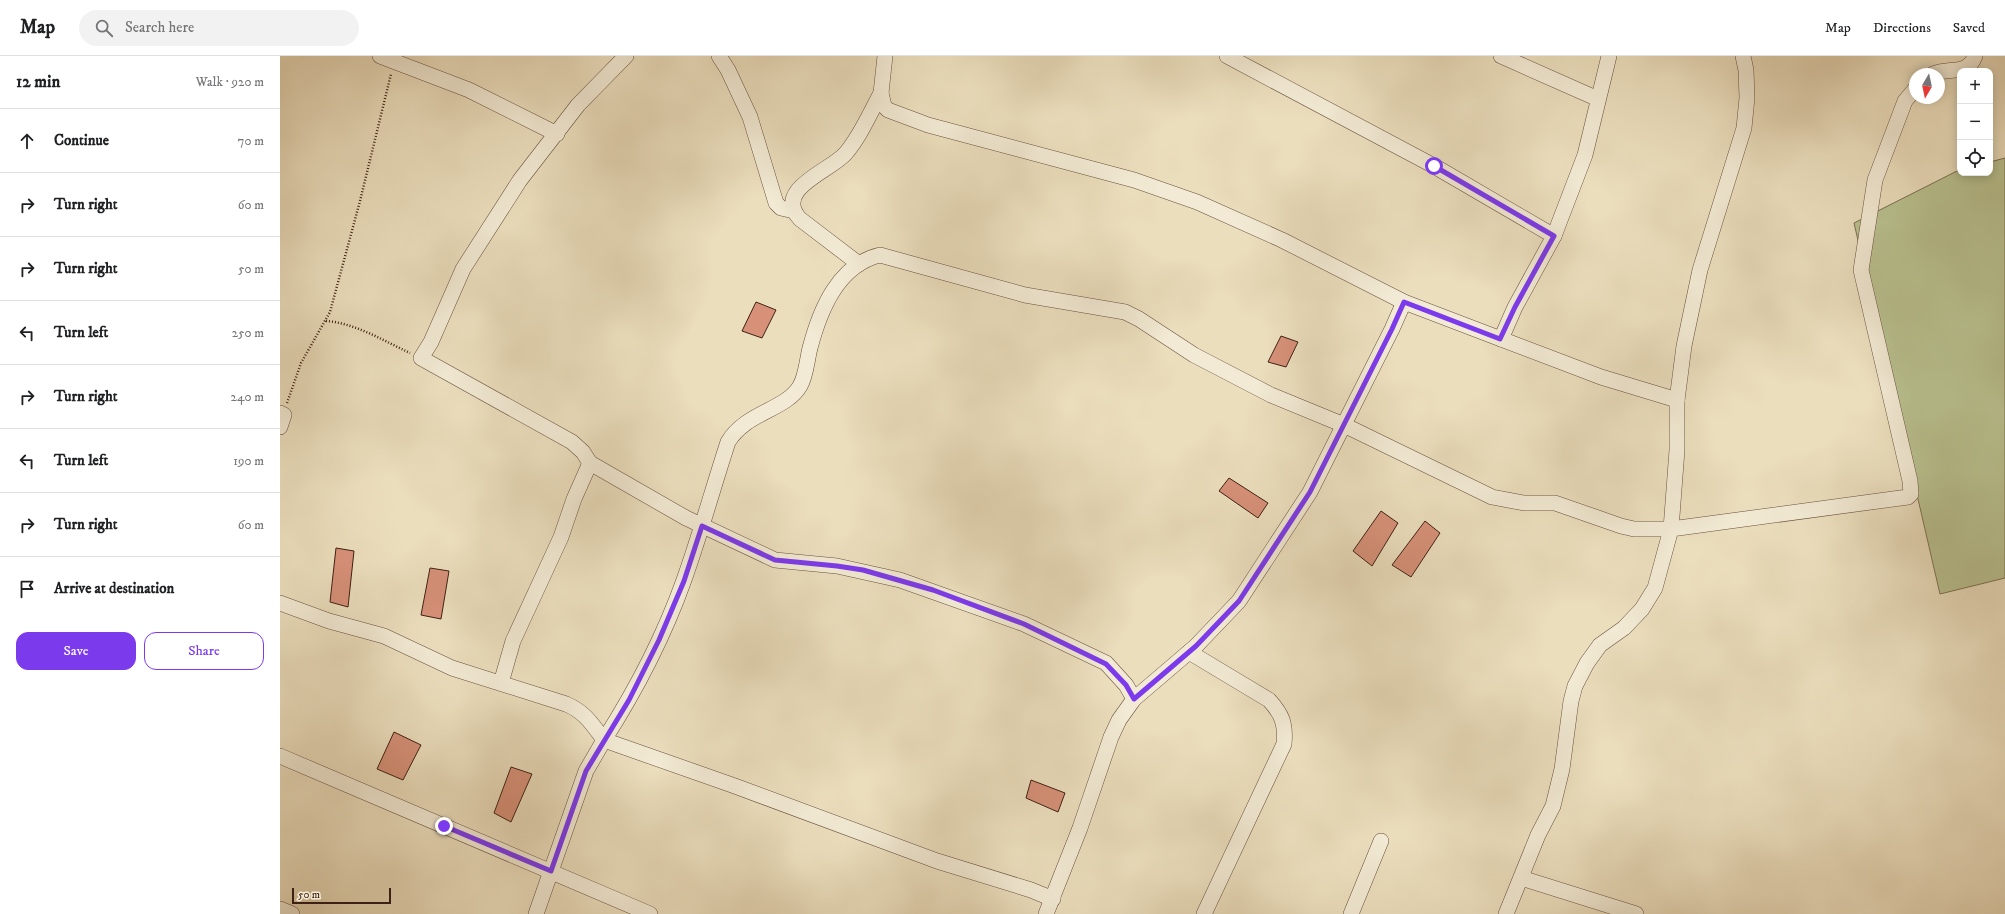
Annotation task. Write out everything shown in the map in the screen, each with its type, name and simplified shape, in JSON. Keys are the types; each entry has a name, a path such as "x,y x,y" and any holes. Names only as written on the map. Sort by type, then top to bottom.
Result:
{"street":[{"path":"626,56 578,105 520,180 463,269 431,342 421,358 572,442 583,452 590,463 702,526 775,560 837,566 885,576 933,590 1024,624 1106,664 1126,685 1134,699"},
{"path":"719,56 728,70 750,117 776,203 781,208 794,211"},
{"path":"884,56 881,93 882,100 886,108 928,125 1134,180 1196,202 1282,240 1404,302 1601,377 1677,400"},
{"path":"1227,56 1434,166 1554,236"},
{"path":"1501,56 1598,99"},
{"path":"1500,339 1515,307 1554,236 1585,155 1609,56"},
{"path":"1506,914 1538,834 1553,806 1562,770 1571,701 1575,686 1587,663 1600,645 1624,628 1642,609 1655,588 1671,530 1677,450 1677,400 1684,346 1700,270 1744,128 1747,98 1746,70 1743,56"},
{"path":"1945,71 1963,70 1972,64 1975,56"},
{"path":"387,59 469,90 557,134"},
{"path":"858,264 800,219 794,211 793,202 796,192 804,183 836,162 845,153 881,93"},
{"path":"536,914 586,771 629,700 659,640 684,581 731,437 745,423 795,394 801,385 810,346 824,306 842,279 858,264 871,257 880,255 1025,296 1125,312 1214,366 1271,395 1344,426 1492,497 1524,503 1555,503 1621,526 1634,529 1671,530 1908,497 1911,494 1911,488 1861,270 1875,180 1905,101 1909,96"},
{"path":"1046,914 1091,798 1111,737 1119,720 1134,699 1190,652 1213,630 1239,601 1310,492 1344,426 1404,302"},
{"path":"501,683 513,641 561,537 574,499 590,463"},
{"path":"280,603 329,620 384,636 440,663 579,709 604,740 732,785 937,861 1031,890 1053,899"},
{"path":"1190,652 1269,700 1284,719 1285,730 1284,744 1204,914"},
{"path":"280,756 650,914"},
{"path":"1351,914 1381,840"},
{"path":"1521,878 1636,914"},
{"path":"280,909 292,914"}],"path":[{"path":"281,418 301,363 326,321 338,285 387,59"},
{"path":"326,321 351,326 421,358"}],"green space":[{"path":"2005,158 2005,578 1940,594 1854,223 1957,171 1957,176 1993,176 1993,161"}],"building":[{"path":"756,302 776,310 762,338 742,331"},
{"path":"1281,336 1298,342 1286,367 1268,362"},
{"path":"1229,478 1268,503 1258,518 1219,491"},
{"path":"1381,511 1398,523 1372,566 1353,551"},
{"path":"1425,521 1440,533 1411,577 1392,565"},
{"path":"336,548 354,551 348,607 330,602"},
{"path":"430,568 449,571 441,619 421,615"},
{"path":"394,732 421,745 403,780 377,769"},
{"path":"511,767 532,774 511,822 494,813"},
{"path":"1031,780 1065,793 1058,812 1026,798"}],"route":[{"path":"444,826 551,871 586,771 629,700 659,640 684,581 702,526 735,543 775,560 863,570 933,590 1024,624 1106,664 1126,685 1134,699 1196,646 1213,630 1239,601 1284,533 1321,473 1404,302 1456,324 1500,339 1515,307 1554,236 1434,166"}]}
